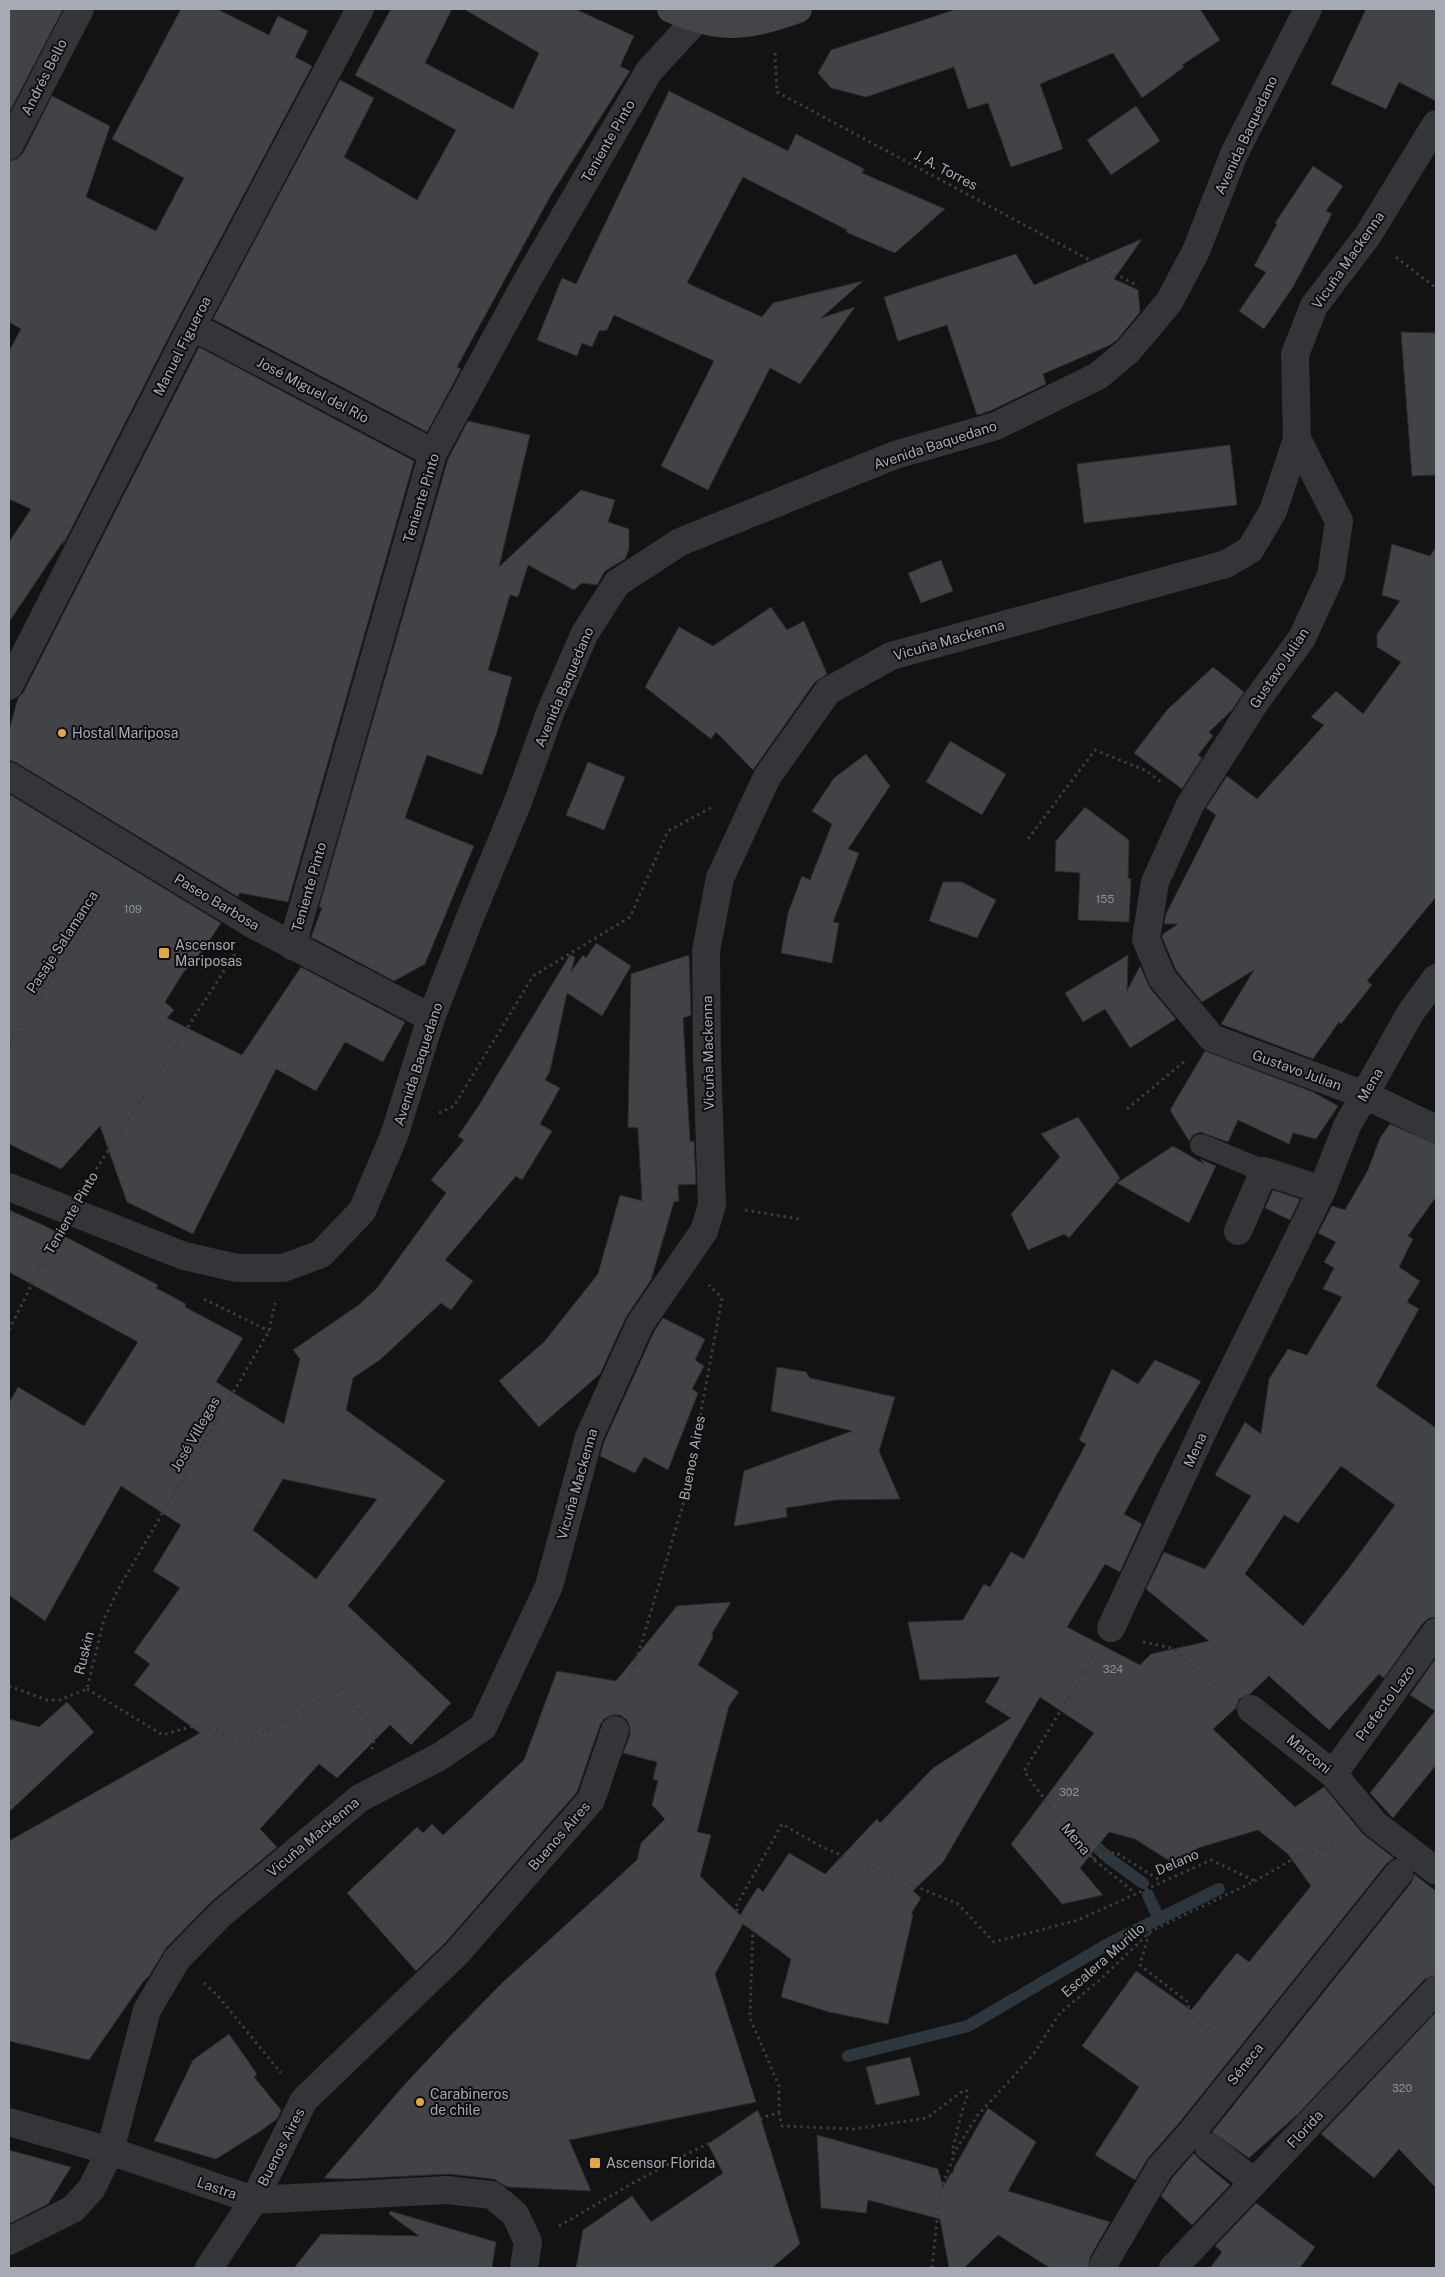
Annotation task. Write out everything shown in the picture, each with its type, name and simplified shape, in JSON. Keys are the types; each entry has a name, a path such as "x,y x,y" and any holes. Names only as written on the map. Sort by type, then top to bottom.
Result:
{"main road":[{"path":"671,9 698,14 734,26 785,13"}],"street":[{"name":"Andrés Bello","path":"9,146 80,9"},
{"name":"Manuel Figueroa","path":"9,686 192,326 360,9"},
{"name":"Avenida Baquedano","path":"9,1187 184,1256 237,1268 282,1268 321,1254 362,1211 394,1136 432,1018 471,914 519,799 550,713 585,633 618,583 680,542 895,455 996,426 1098,376 1128,351 1169,302 1196,251 1234,154 1308,9"},
{"name":"Teniente Pinto","path":"292,946 433,453 528,278 649,71 698,14"},
{"name":"Vicuña Mackenna","path":"9,2241 73,2209 92,2188 110,2151 147,2010 177,1959 220,1914 360,1798 439,1758 483,1727 548,1586 589,1436 640,1324 704,1231 712,1205 707,1059 706,951 720,878 767,777 828,691 891,656 1226,564 1250,550 1273,511 1297,439 1294,354 1314,306 1368,235 1436,124"},
{"name":"José Miguel del Río","path":"192,326 433,453"},
{"name":"Gustavo Julian","path":"1297,439 1339,521 1331,574 1302,638 1254,704 1190,805 1155,882 1146,940 1162,978 1212,1038 1365,1095 1436,1129"},
{"name":"Paseo Barbosa","path":"9,776 292,946 432,1018"},
{"name":"Mena","path":"1111,1628 1210,1416 1322,1190 1347,1126 1411,1012 1436,978"},
{"path":"1238,1231 1264,1171 1322,1190"},
{"name":"Prefecto Lazo","path":"1333,1774 1436,1632"},
{"name":"Marconi","path":"1251,1708 1333,1774 1374,1824 1436,1871"},
{"name":"Buenos Aires","path":"209,2268 254,2200 304,2100 456,1954 592,1800 615,1730"},
{"name":"Séneca","path":"1103,2265 1160,2168 1191,2133 1249,2058 1399,1873"},
{"name":"Florida","path":"1173,2268 1436,1990"},
{"name":"Lastra","path":"9,2122 110,2151 254,2200 446,2190 492,2195 515,2214 526,2255"},
{"path":"1210,2147 1254,2182"}],"lane":[{"path":"1201,1146 1264,1171"}],"path":[{"name":"J. A. Torres","path":"785,13 777,92 1169,302"},
{"path":"1368,235 1436,288"},
{"path":"1028,839 1095,750 1147,771 1190,805"},
{"path":"394,1136 454,1106 533,976 630,916 668,831 718,804"},
{"name":"Pasaje Salamanca","path":"9,1044 134,852"},
{"name":"Teniente Pinto","path":"9,1330 70,1211 254,924"},
{"path":"1127,1109 1212,1038"},
{"path":"712,1205 799,1219"},
{"name":"Buenos Aires","path":"615,1730 685,1498 722,1298 684,1261"},
{"name":"José Villegas","path":"141,1549 269,1330"},
{"name":"Ruskin","path":"9,1686 47,1700 60,1700 87,1689 104,1619 141,1549"},
{"name":"Mena","path":"1111,1628 1024,1771 1054,1812 1093,1859 1135,1892"},
{"path":"1172,1648 1200,1673 1251,1708"},
{"path":"87,1689 163,1735 193,1726 215,1730 243,1743 342,1688 376,1733 360,1798"},
{"name":"Delano","path":"779,2113 779,2086 750,2018 753,1925 735,1908 782,1824 822,1847 958,1904 994,1942 1078,1920 1135,1892 1211,1860 1255,1881"},
{"name":"Escalera Murillo","path":"932,2268 940,2192 955,2153 977,2116 1033,2055 1060,2013 1102,1978 1149,1933 1255,1881 1295,1858 1352,1838 1374,1824"},
{"path":"1093,1859 1115,1852 1161,1881"},
{"path":"1149,1933 1140,1965 1189,2003 1188,2014 1249,2058"},
{"path":"177,1959 218,1996 304,2100"},
{"name":"Escalera Murillo","path":"779,2113 782,2126 854,2129 927,2118 964,2090 968,2094 952,2152 955,2153"},
{"path":"526,2255 578,2217 633,2182 767,2116 779,2113"}],"building":[{"path":"9,9 63,9 9,113"},
{"path":"181,9 217,9 269,35 278,16 308,31 295,57 312,66 178,319 63,545 64,540 9,622 9,542 31,509 9,499 9,351 21,329 9,322 9,161 17,159 23,153 52,96 110,126 86,197 156,231 184,178 112,139"},
{"path":"391,9 452,9 425,63 513,109 539,53 464,9 575,9 634,36 620,66 630,71 551,195 457,367 461,369 427,432 213,319 340,80 374,98 344,157 417,200 456,130 355,75"},
{"path":"957,9 1200,9 1220,40 1182,65 1184,67 1142,98 1113,53 1040,84 1063,149 1011,167 988,103 968,109 954,67 866,97 831,88 818,73 831,50"},
{"path":"1366,9 1436,9 1436,101 1399,82 1386,109 1331,84"},
{"path":"669,91 788,151 796,134 864,169 862,173 945,209 895,253 846,232 847,230 743,177 687,283 762,317 773,303 863,281 821,318 855,307 800,384 770,368 708,490 661,466 714,361 614,315 607,330 599,331 592,347 582,343 577,356 537,340 562,278 576,284"},
{"path":"1136,106 1160,141 1111,175 1087,140"},
{"path":"1313,166 1343,186 1326,211 1332,214 1293,287 1264,329 1239,311 1266,272 1254,266 1277,224 1275,223"},
{"path":"1142,239 1114,279 1138,290 1140,312 1117,340 1110,345 1043,374 1046,384 990,411 977,415 947,325 898,341 884,297 1016,254 1034,285"},
{"path":"1401,332 1436,333 1436,475 1412,476"},
{"path":"199,347 414,461 288,902 240,893 238,897 17,763 9,760 9,731 18,698 23,693"},
{"path":"468,421 530,435 499,567 581,490 615,500 608,522 629,529 629,549 625,559 605,571 597,585 582,583 574,590 528,565 518,597 510,595 488,670 512,677 497,732 482,775 427,755 405,818 474,846 425,964 394,981 311,937 322,908 319,907 448,459"},
{"path":"1230,445 1237,505 1084,523 1077,464"},
{"path":"1392,544 1430,556 1436,547 1436,897 1367,981 1372,985 1341,1024 1339,1022 1313,1059 1221,1024 1254,970 1202,1002 1176,970 1162,937 1163,934 1178,924 1164,924 1166,914 1216,815 1206,808 1227,776 1257,799 1324,725 1311,717 1336,691 1363,714 1401,662 1377,647 1377,634 1400,601 1382,595"},
{"path":"941,560 953,591 921,603 908,573"},
{"path":"771,607 787,630 804,621 827,674 815,682 753,770 716,732 711,739 645,687 679,627 713,646"},
{"path":"1213,667 1244,692 1232,710 1209,732 1213,736 1198,755 1202,758 1182,789 1134,753 1167,710"},
{"path":"950,741 1006,774 982,815 926,782"},
{"path":"866,754 890,786 848,849 859,853 833,922 839,923 832,963 781,953 788,913 802,876 810,880 832,824 812,811 834,778"},
{"path":"588,762 625,777 604,830 566,815"},
{"path":"9,794 221,923 203,950 183,973 165,1002 174,1010 167,1018 242,1055 301,967 405,1022 383,1062 345,1042 316,1091 276,1069 193,1234 127,1202 100,1126 61,1169 9,1144"},
{"path":"1085,807 1129,840 1128,878 1131,879 1129,922 1078,920 1080,873 1055,871 1056,841"},
{"path":"943,882 962,882 996,900 977,938 929,921"},
{"path":"596,943 631,966 602,1016 567,993 550,1071 545,1080 560,1088 540,1124 552,1131 522,1180 516,1176 445,1260 473,1281 451,1310 441,1303 381,1359 353,1378 346,1410 445,1481 348,1606 451,1703 411,1745 390,1725 337,1778 319,1764 260,1829 277,1847 211,1902 166,1948 149,1976 89,2060 9,2041 9,1841 200,1733 134,1685 150,1664 134,1652 180,1588 153,1571 181,1525 121,1486 45,1621 9,1595 9,1403 18,1387 84,1426 138,1342 9,1272 9,1210 43,1225 158,1285 156,1288 186,1304 185,1307 243,1338 216,1382 284,1424 300,1359 293,1350 360,1304 377,1288 446,1193 431,1180 464,1140 458,1136 479,1105 570,955 575,957 571,972 583,955 586,958","holes":["283,1479 377,1499 316,1579 253,1530"]},
{"path":"689,955 691,1015 683,1018 690,1142 694,1141 696,1184 678,1185 679,1201 674,1202 651,1280 626,1317 600,1374 539,1427 499,1381 544,1342 598,1274 620,1195 642,1201 638,1128 628,1127 631,974"},
{"path":"1128,955 1127,991 1140,966 1150,988 1176,1019 1130,1048 1105,1009 1083,1022 1065,993"},
{"path":"1205,1051 1313,1092 1338,1106 1316,1139 1293,1133 1289,1144 1238,1120 1228,1142 1200,1132 1193,1135 1189,1141 1170,1110"},
{"path":"1078,1117 1120,1178 1069,1238 1064,1234 1028,1250 1011,1214 1060,1157 1041,1134"},
{"path":"1390,1124 1436,1144 1436,1197 1408,1236 1413,1239 1399,1267 1420,1281 1407,1302 1419,1309 1376,1386 1436,1428 1436,1617 1429,1618 1423,1623 1384,1678 1379,1674 1329,1730 1269,1676 1250,1694 1239,1699 1236,1708 1213,1729 1295,1807 1324,1787 1363,1834 1394,1858 1387,1863 1179,2123 1148,2158 1135,2180 1095,2155 1139,2087 1082,2046 1136,1971 1191,2010 1237,1953 1249,1962 1311,1886 1288,1854 1258,1830 1198,1848 1176,1865 1135,1839 1109,1832 1080,1868 1103,1895 1062,1904 1011,1844 1094,1733 1040,1697 943,1862 913,1891 921,1898 911,1914 913,1915 888,2024 829,2012 781,1997 791,1959 743,1924 715,1974 756,2102 569,2140 591,2191 507,2187 494,2179 449,2174 349,2179 324,2178 405,2084 502,1983 637,1860 641,1843 665,1819 652,1805 658,1781 653,1779 657,1762 623,1753 630,1735 630,1727 627,1720 620,1715 612,1715 604,1719 600,1725 577,1792 445,1943 416,1971 347,1893 417,1827 423,1833 432,1824 443,1835 524,1760 557,1671 616,1681 677,1606 731,1602 712,1633 713,1637 698,1665 739,1692 729,1706 697,1832 711,1835 700,1876 740,1915 758,1887 763,1892 789,1853 825,1874 877,1819 880,1823 933,1768 1011,1718 985,1702 1000,1677 920,1680 908,1622 963,1620 984,1584 990,1587 1011,1552 1024,1559 1086,1444 1079,1440 1112,1369 1138,1384 1155,1360 1201,1381 1157,1454 1124,1514 1142,1524 1120,1572 1105,1564 1067,1627 1140,1665 1151,1654 1209,1641 1146,1589 1164,1552 1205,1569 1251,1496 1215,1475 1245,1422 1261,1434 1269,1379 1288,1349 1307,1355 1342,1297 1323,1289 1334,1268 1324,1262 1336,1242 1318,1233 1332,1206 1345,1210 1368,1170 1380,1138","holes":["1341,1466 1395,1505 1303,1626 1245,1574 1284,1515 1298,1523"]},
{"path":"1173,1146 1204,1164 1200,1159 1216,1166 1189,1223 1117,1183"},
{"path":"1273,1190 1300,1199 1290,1220 1265,1208"},
{"path":"663,1318 705,1339 695,1360 704,1366 692,1389 698,1393 668,1470 644,1457 635,1473 600,1456 604,1442 654,1332"},
{"path":"777,1367 806,1372 810,1378 895,1397 879,1451 900,1499 836,1500 786,1508 787,1517 734,1526 744,1471 852,1431 771,1411"},
{"path":"1436,1658 1436,1765 1393,1818 1370,1793 1435,1711 1410,1695"},
{"path":"67,1702 94,1732 9,1812 9,1719 39,1727"},
{"path":"1414,1874 1436,1891 1436,1975 1425,1979 1298,2114 1249,2158 1212,2132 1411,1883"},
{"path":"1436,2012 1436,2188 1399,2149 1374,2178 1321,2134"},
{"path":"229,2034 257,2074 254,2077 281,2110 278,2118 216,2159 154,2141 193,2060"},
{"path":"910,2057 920,2095 876,2105 866,2067"},
{"path":"988,2108 1036,2142 1008,2191 1110,2222 1090,2257 1088,2268 1050,2268 998,2235 964,2268 949,2268 940,2219 868,2200 866,2213 821,2208 817,2135 938,2169 943,2187 951,2173 953,2173"},
{"path":"758,2110 800,2244 772,2268 576,2268 583,2230 632,2196 651,2222 723,2173 708,2144"},
{"path":"9,2150 71,2167 48,2204 9,2224"},
{"path":"1194,2153 1230,2185 1192,2225 1161,2196 1173,2177"},
{"path":"1256,2203 1315,2247 1300,2268 1210,2268 1222,2252 1215,2246"},
{"path":"390,2211 496,2242 492,2268 294,2268 321,2234 419,2236 389,2214"}],"waterway":[{"path":"1084,1836 1111,1860 1143,1883"},
{"path":"848,2056 968,2026 1108,1944 1219,1889"},
{"path":"1148,1895 1159,1919"}],"place":[{"name":"Hostal Mariposa","path":"62,733"},
{"name":"Ascensor Mariposas","path":"164,953"},
{"name":"Carabineros de chile","path":"420,2102"},
{"name":"Ascensor Florida","path":"595,2163"}]}
